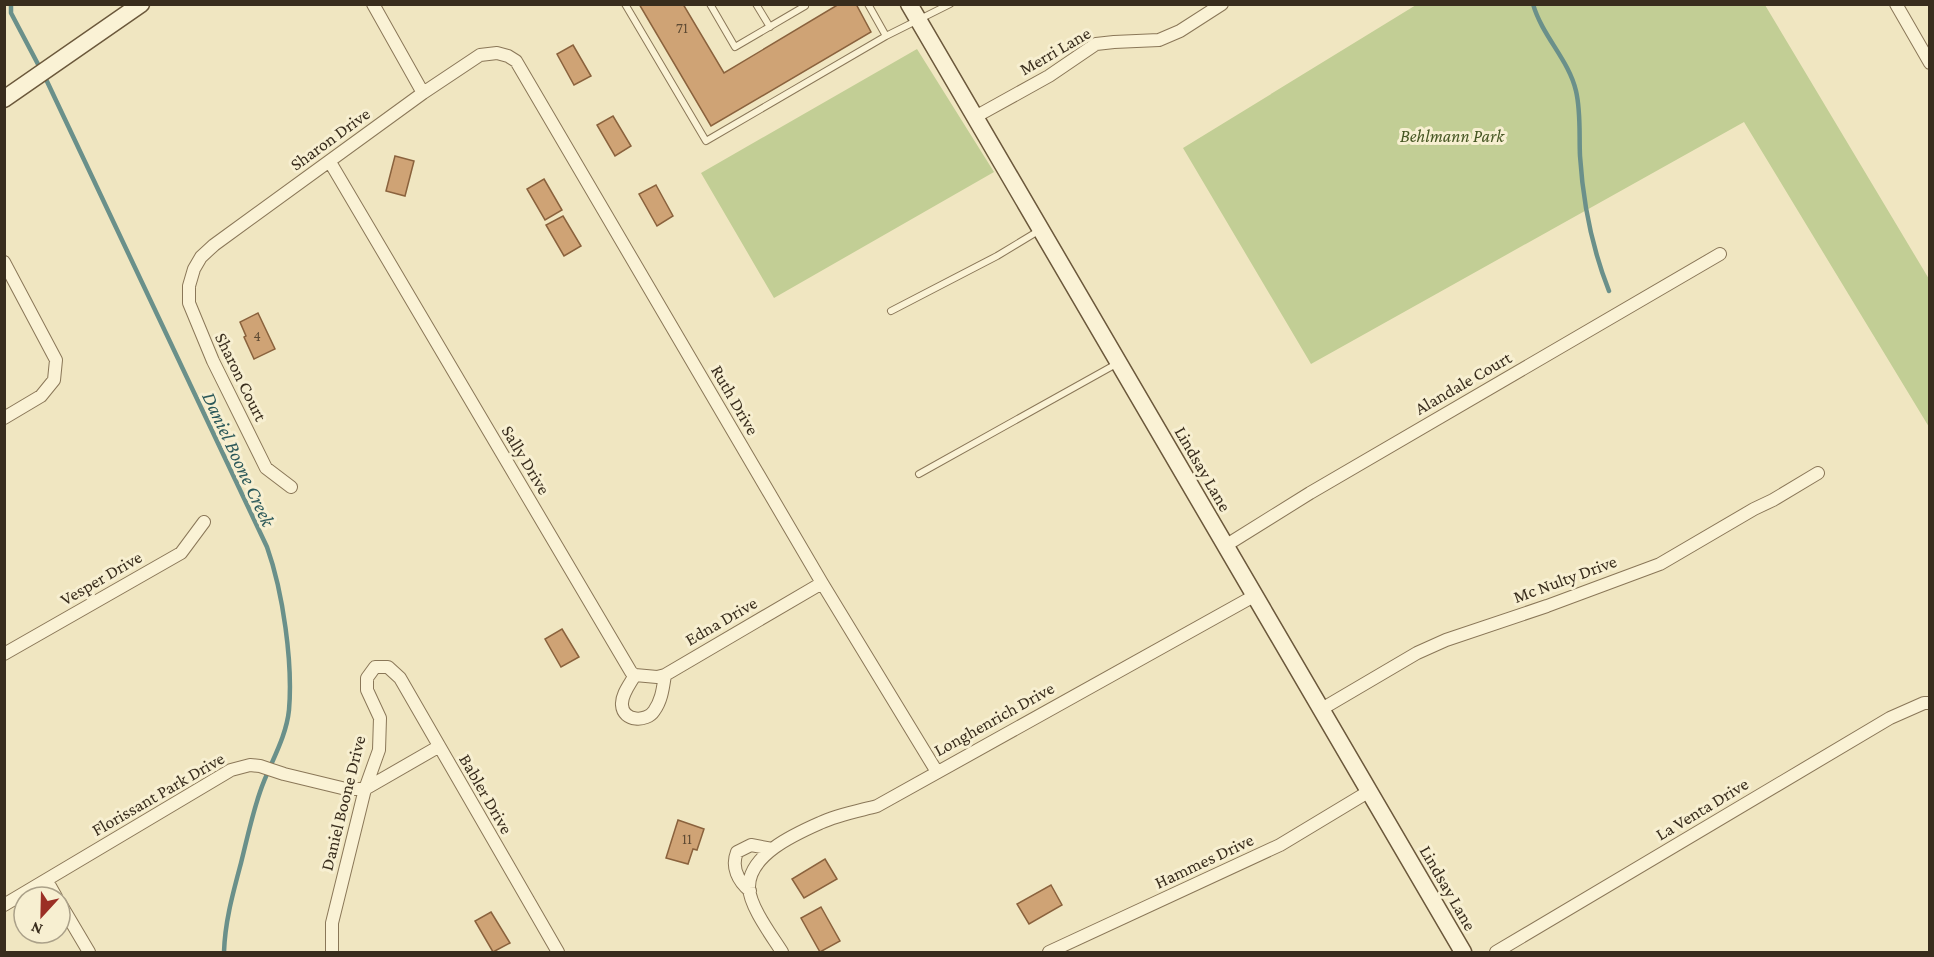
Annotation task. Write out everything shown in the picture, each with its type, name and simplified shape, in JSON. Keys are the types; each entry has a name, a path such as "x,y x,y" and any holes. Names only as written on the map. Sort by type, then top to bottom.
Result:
{"street":[{"path":"4,99 53,66 125,12 141,4"},
{"path":"373,4 423,93"},
{"name":"Lindsay Lane","path":"909,4 1463,952"},
{"name":"Merri Lane","path":"975,117 1049,76 1096,44 1160,40 1180,31 1222,4"},
{"path":"1896,4 1929,63"},
{"name":"Sharon Drive","path":"194,269 201,257 214,245 423,93 480,55 497,53"},
{"name":"Ruth Drive","path":"497,53 516,61 822,583 937,772"},
{"name":"Sally Drive","path":"330,162 630,672 635,675"},
{"name":"Alandale Court","path":"1224,546 1310,493 1720,254"},
{"path":"4,262 56,360 54,380 41,396 4,418"},
{"name":"Sharon Court","path":"194,269 189,286 189,303 213,361 266,468 291,487"},
{"name":"Mc Nulty Drive","path":"1320,710 1417,653 1446,640 1660,564 1818,474"},
{"name":"Vesper Drive","path":"4,654 181,553 204,522"},
{"name":"Edna Drive","path":"666,675 822,583"},
{"name":"Longhenrich Drive","path":"750,891 749,887 759,860 772,849 821,822 877,806 1254,596"},
{"name":"Babler Drive","path":"375,667 388,667 400,678 558,952"},
{"name":"Daniel Boone Drive","path":"332,952 332,923 365,789 379,750 380,718 367,690 367,678 375,667"},
{"path":"635,675 657,677 666,675 661,698 656,710 649,717 637,719 626,714 621,708 622,700 635,675"},
{"name":"La Venta Drive","path":"1496,952 1890,718 1929,702"},
{"path":"365,789 438,747"},
{"name":"Florissant Park Drive","path":"4,905 231,770 250,765 260,766 346,789 365,789"},
{"name":"Hammes Drive","path":"1049,952 1280,845 1368,792"},
{"path":"772,849 751,845 737,852 734,859 735,868 743,885 750,891 753,904 782,952"},
{"path":"47,880 50,885"},
{"path":"72,923 89,952"}],"lane":[{"path":"625,4 706,141 886,36 950,4"},
{"path":"710,4 735,47 806,5"},
{"path":"756,4 770,27"},
{"path":"868,4 886,36"},
{"path":"891,311 997,256 1041,229"},
{"path":"919,474 1118,363"}],"green space":[{"name":"Behlmann Park","path":"1416,5 1765,5 1929,279 1929,427 1744,122 1311,364 1183,148"},
{"path":"917,49 994,172 774,298 701,173"}],"building":[{"path":"639,4 683,4 724,73 839,4 856,4 871,32 711,126"},
{"path":"573,45 591,76 574,85 557,54"},
{"path":"613,116 631,146 615,156 597,125"},
{"path":"395,156 414,161 405,196 386,191"},
{"path":"544,179 562,210 545,220 527,189"},
{"path":"656,185 673,216 657,226 639,194"},
{"path":"563,216 581,246 564,256 546,225"},
{"path":"258,313 275,349 254,359 240,322"},
{"path":"562,629 579,657 561,667 545,639"},
{"path":"678,820 704,829 697,850 693,849 688,864 666,858"},
{"path":"825,859 837,879 804,898 792,879"},
{"path":"1051,885 1062,905 1029,924 1017,904"},
{"path":"821,907 840,941 820,952 801,918"},
{"path":"491,912 510,943 493,952 475,921"}],"waterway":[{"name":"Daniel Boone Creek","path":"11,4 11,13 40,68"},
{"path":"1533,4 1537,16 1568,69 1576,91 1581,174 1586,208 1593,242 1609,291"},
{"name":"Daniel Boone Creek","path":"44,75 267,547 278,585 286,628 290,671 289,710 277,752 252,818 230,907 224,952"}]}
